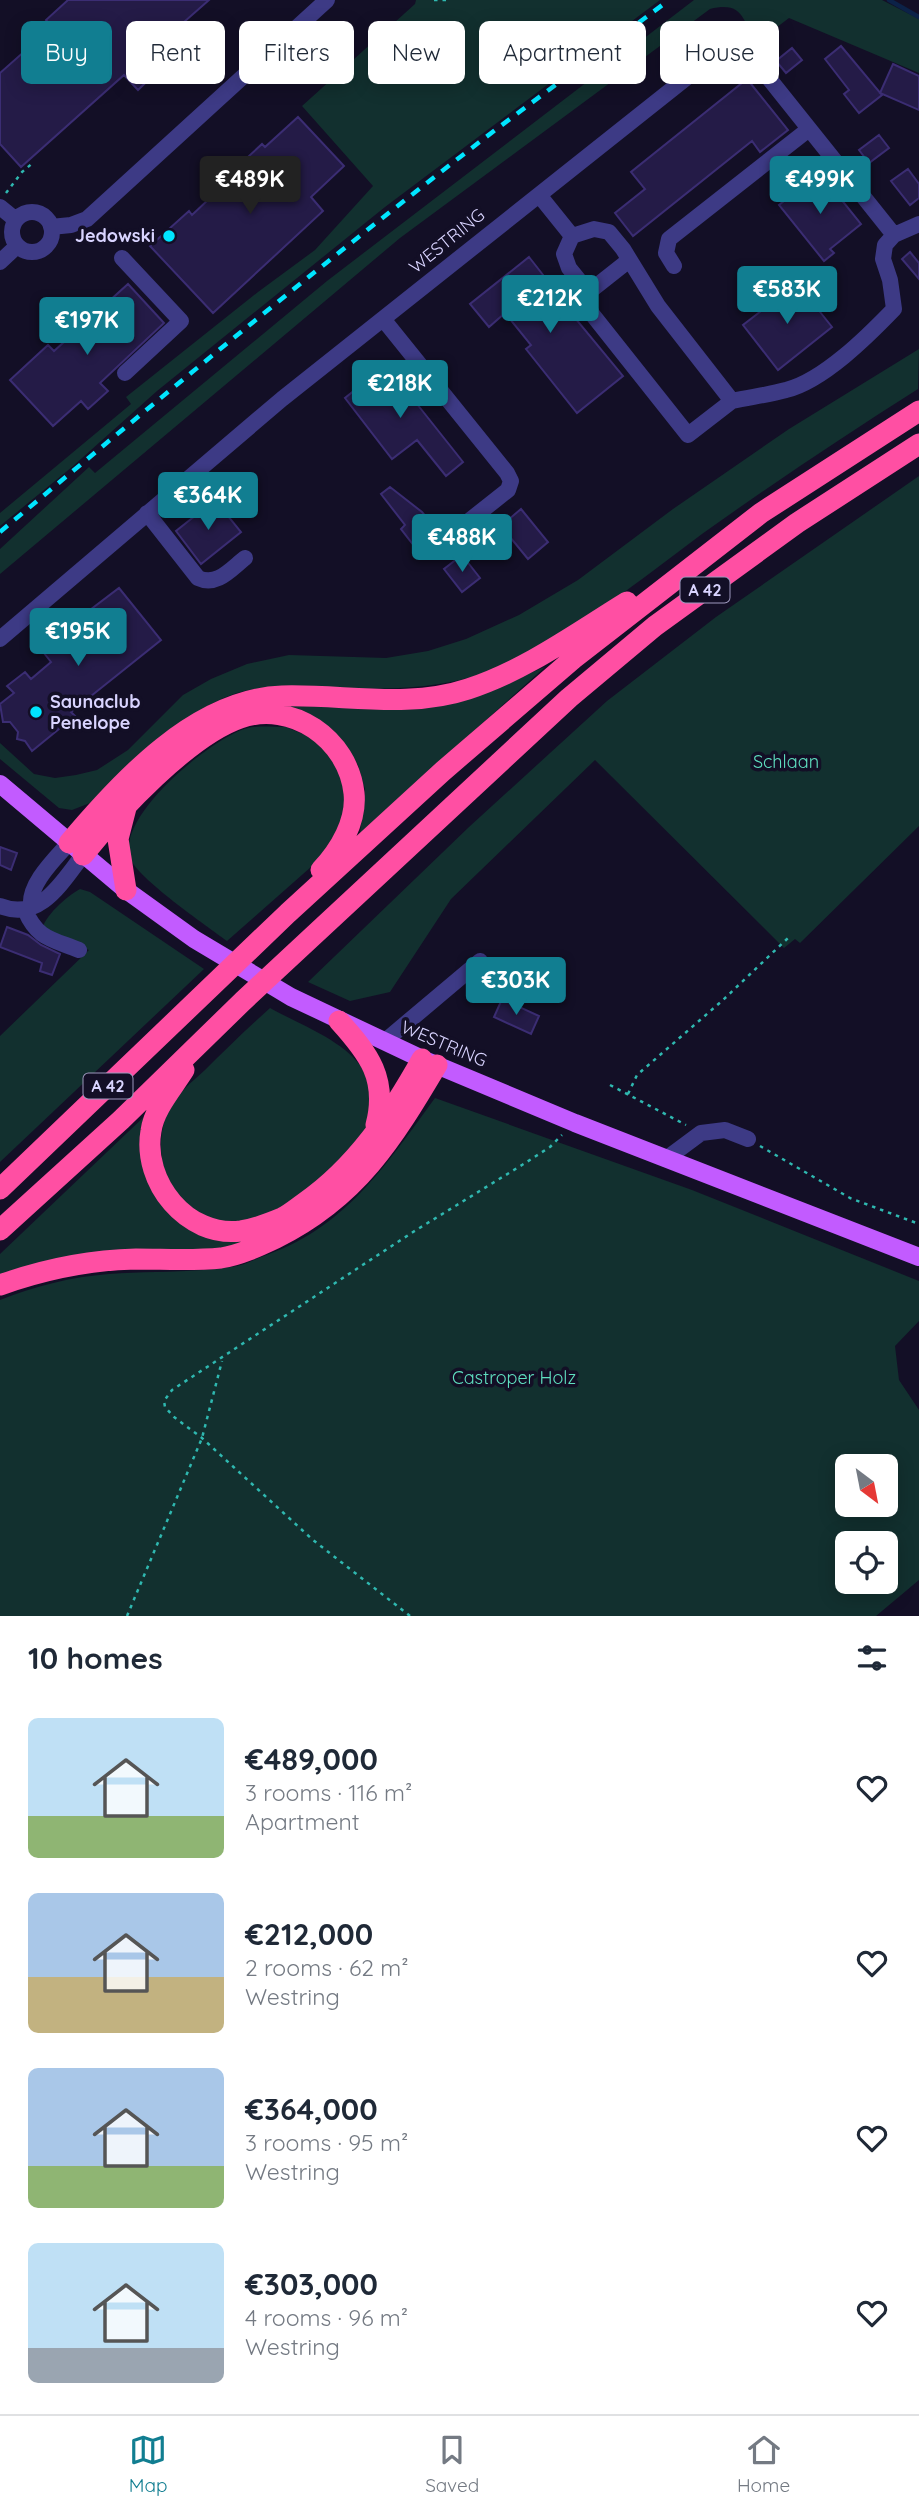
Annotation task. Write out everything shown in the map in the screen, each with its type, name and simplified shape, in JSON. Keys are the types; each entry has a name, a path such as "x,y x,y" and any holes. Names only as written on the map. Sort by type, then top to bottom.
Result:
{"highway":[{"name":"A 42","path":"0,1189 288,913 443,771 573,659 761,513 919,411"},
{"name":"A 42","path":"0,1230 121,1120 281,965 569,698 655,626 797,523 919,444"},
{"path":"76,849 93,813 157,752 181,733 219,711 249,701 283,696 414,699 467,690 535,661 723,541"},
{"path":"76,849 190,747 212,732 241,718 268,714 288,717 318,730 330,741 348,771 354,794 352,815 345,837 288,913"},
{"path":"126,890 118,839 128,803"},
{"path":"339,1021 360,1045 378,1076 380,1109 375,1132"},
{"path":"206,1036 155,1116 149,1151 151,1165 161,1189 183,1213 213,1228 239,1231 284,1217 327,1188 364,1148 409,1082 429,1062"},
{"path":"0,1285 70,1266 134,1259 225,1258 256,1248 291,1231 317,1214 376,1160 410,1110 429,1062"}],"main road":[{"name":"WESTRING","path":"0,784 126,890 194,939 290,997 429,1062 575,1124 919,1257"}],"street":[{"path":"51,227 71,225 87,219 327,0"},
{"name":"WESTRING","path":"0,639 282,399 729,44 744,50 755,61 894,235"},
{"path":"674,266 666,253 669,239 809,129"},
{"path":"539,195 572,236"},
{"path":"0,207 16,220"},
{"path":"36,212 43,215 51,227 48,244 33,252 17,246 11,233 21,215 36,212"},
{"path":"732,401 658,306 623,250 608,232 594,229 572,236 564,254 592,314 688,435 732,401 786,390 809,381 866,338 894,309 890,281 883,259 885,245 894,235 919,224"},
{"path":"0,262 17,246"},
{"path":"122,258 181,321 125,373"},
{"path":"584,295 628,261"},
{"path":"383,319 508,473 511,481 508,490 436,547"},
{"path":"147,513 198,578 214,581 245,558"},
{"path":"0,906 19,911 40,905 49,897 76,849"},
{"path":"28,909 31,923 39,933 79,950"},
{"path":"384,1041 481,961"},
{"path":"666,1159 702,1133 725,1130 748,1139"}],"path":[{"path":"434,0 446,0"},
{"path":"0,202 22,172 34,162"},
{"path":"628,1094 637,1075 723,1000 788,938"},
{"path":"610,1085 702,1133"},
{"path":"410,1616 313,1540 202,1438 174,1417 165,1407 164,1401 172,1390 223,1359 403,1238 541,1153 575,1124"},
{"path":"748,1139 850,1198 919,1224"},
{"path":"127,1616 202,1438 223,1359"}],"green space":[{"path":"416,0 660,0 632,21 479,21 479,84 548,84 385,207 157,391 72,467 0,526 0,513 131,404 126,397 315,250 373,186 302,106 326,84 354,84 354,59 368,46 368,84 465,84 465,21 396,21"},
{"path":"694,0 882,0 919,19 919,73 789,18 779,26 779,21 745,21 737,11 721,7 710,9 694,21 667,21"},
{"path":"660,26 660,46 646,56 646,37"},
{"path":"584,84 608,84 400,238 0,574 0,549 89,467 95,473 327,281"},
{"path":"919,349 918,389 755,497 584,620 509,663 469,678 427,686 364,689 276,687 237,693 218,701 179,726 90,803 72,810 59,808 0,759 0,743 34,774 55,778 97,770 128,750 183,695 211,679 247,664 289,655 386,658 428,651 466,639 519,615 578,580 673,509 789,429"},
{"name":"Schlaan","path":"919,476 919,826 800,943 795,939 784,948 595,760 451,899 390,992 350,1001 308,982 469,827 607,701 716,617"},
{"path":"545,667 360,833 365,789 358,765 348,749 275,702 512,680"},
{"path":"286,727 315,739 329,750 345,787 345,806 339,830 320,859 227,941 135,867 130,858 129,841 137,822 151,802 169,782 209,748 244,729"},
{"path":"80,889 90,892 204,969 0,1162 0,1036 89,950 42,931 51,913"},
{"path":"270,1008 318,1032 351,1055 362,1068 368,1083 372,1100 371,1117 367,1129 343,1160 311,1189 255,1219 237,1223 222,1222 192,1208 173,1188 163,1167 162,1131 169,1109 180,1093"},
{"name":"Castroper Holz","path":"435,1098 692,1190 919,1281 919,1321 895,1346 899,1380 919,1410 919,1580 876,1616 0,1616 0,1300 40,1286 81,1277 201,1270 250,1262 291,1245 317,1230 340,1212 380,1171"},
{"path":"149,1112 151,1187 256,1243 0,1279 0,1254"}],"building":[{"path":"68,0 209,0 185,21 126,21 126,77 124,75 21,167 0,144 0,73 21,54 21,84 112,84 112,21 46,20"},
{"path":"841,46 882,95 859,113 844,94 849,90 825,59"},
{"path":"792,48 802,60 786,73 779,65 779,59"},
{"path":"893,64 919,76 919,110 880,93"},
{"path":"132,84 144,84 138,90"},
{"path":"741,84 751,84 788,130 760,152 752,141 633,236 615,213 645,189 631,172"},
{"path":"298,117 344,166 311,197 323,211 213,313 150,246 189,211 192,215 227,182 224,179 262,144 265,147"},
{"path":"879,135 889,148 869,163 859,150"},
{"path":"908,169 919,184 919,198 910,205 891,181"},
{"path":"820,173 861,224 830,249 834,253 824,261 779,205"},
{"path":"910,252 919,263 919,279 902,259"},
{"path":"529,257 547,280 541,285 566,316 571,313 623,376 577,413 526,349 531,345 505,313 489,327 470,304"},
{"path":"797,283 832,327 778,370 743,325"},
{"path":"128,284 164,323 100,383 108,391 88,409 81,401 53,426 10,380 48,345 54,351"},
{"path":"386,365 463,462 446,476 417,440 392,459 345,398"},
{"path":"390,487 422,512 437,530 415,547 401,529 405,525 381,494"},
{"path":"215,500 241,532 201,564 176,531"},
{"path":"521,509 548,542 528,559 501,526"},
{"path":"462,555 480,578 462,592 444,569"},
{"path":"119,588 161,640 71,712 75,716 32,751 25,741 17,739 18,732 10,722 3,722 0,704 14,693 7,686 25,672 31,679 51,662 40,648"},
{"path":"0,847 17,853 11,870 0,865"},
{"path":"7,927 28,935 60,954 52,975 40,971 42,963 0,947"},
{"path":"502,999 539,1016 531,1034 494,1017"}],"waterway":[{"path":"889,0 919,17"}],"railway":[{"path":"0,532 363,233 669,0"}],"place":[{"name":"Jedowski","path":"169,236"},
{"name":"Saunaclub Penelope","path":"36,712"}]}
